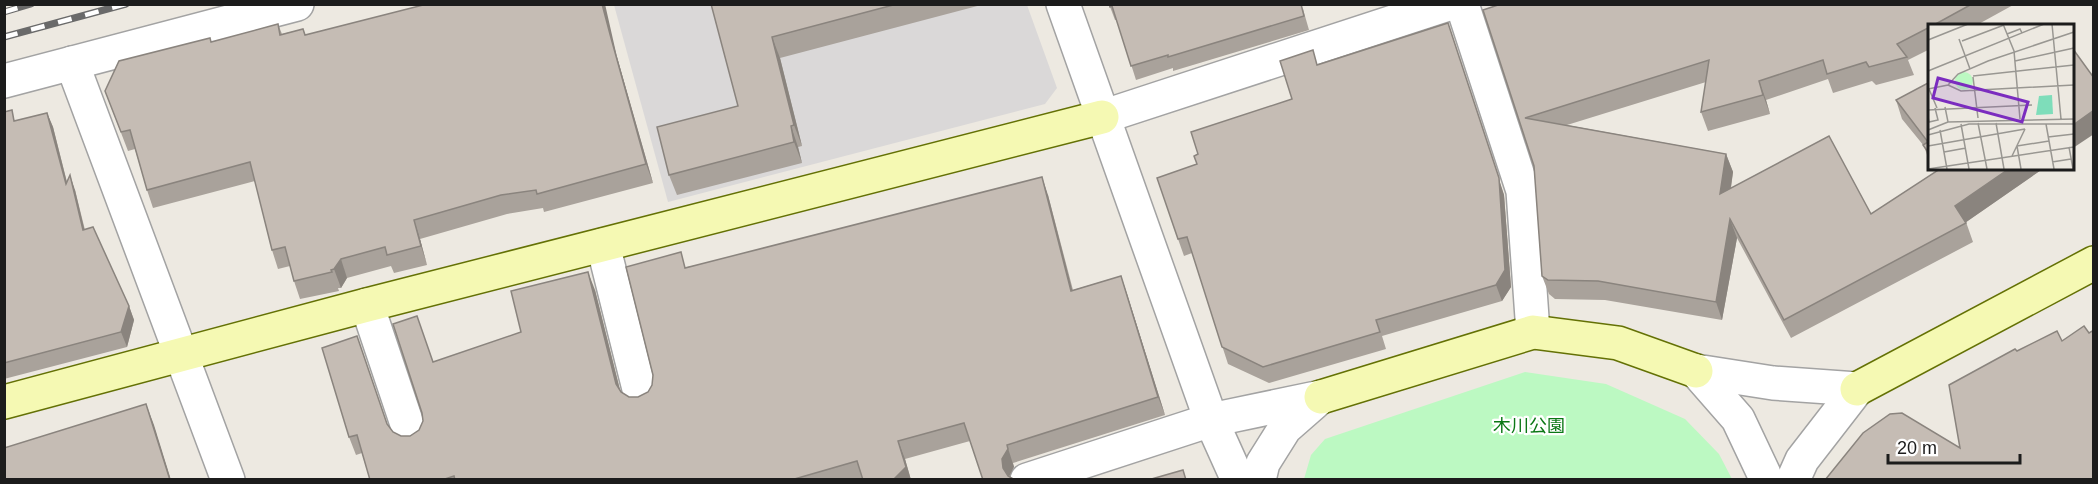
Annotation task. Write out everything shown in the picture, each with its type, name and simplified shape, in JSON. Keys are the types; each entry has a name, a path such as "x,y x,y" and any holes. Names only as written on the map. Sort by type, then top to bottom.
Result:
{"street":[{"path":"4,81 297,4"},
{"path":"1064,4 1102,117 1211,420 1238,480"},
{"path":"4,402 367,305 1102,117 1448,4"},
{"path":"1462,4 1522,191 1533,332"},
{"path":"72,63 228,480"},
{"path":"603,245 641,397"},
{"path":"1793,480 1802,460 1857,389 2094,263"},
{"path":"367,305 411,435"},
{"path":"1027,480 1211,420 1321,397 1533,332 1618,343 1696,371 1773,383 1857,389"},
{"path":"1696,371 1738,419 1764,474 1764,480"},
{"path":"1259,480 1263,463 1285,428 1321,397"}],"shaded area":[{"path":"614,5 1027,5 1057,88 1045,104 668,202"}],"green space":[{"name":"木川公園","path":"1525,372 1606,384 1685,419 1719,454 1732,479 1304,479 1311,455 1325,439"}],"building":[{"path":"427,4 602,4 646,164 537,194 536,190 501,195 414,220 421,246 387,255 385,247 341,259 331,270 332,272 294,281 285,247 272,250 250,162 147,190 130,130 121,132 105,91 119,61 210,38 211,42 278,24 280,35 303,29 305,35"},
{"path":"711,4 897,4 772,37 794,125 791,126 794,142 669,175 657,127 738,106"},
{"path":"1109,4 1301,4 1304,16 1131,66 1112,6 1110,7"},
{"path":"1501,4 1972,4 1936,24 1928,24 1928,28 1897,44 1907,57 1869,67 1866,62 1827,74 1823,60 1759,81 1763,95 1701,112 1709,60 1525,118 1726,154 1720,194 1829,136 1871,214 1938,170 2007,170 1955,206 1966,223 1784,320 1730,219 1716,302 1598,281 1548,280 1542,276 1534,166 1483,10"},
{"path":"1448,23 1499,178 1505,270 1496,285 1376,320 1380,332 1263,367 1222,347 1187,237 1178,239 1157,178 1197,164 1194,156 1198,154 1191,132 1292,99 1280,61 1313,50 1317,65"},
{"path":"2074,50 2094,78 2094,110 2074,124"},
{"path":"1928,83 1928,142 1896,100"},
{"path":"12,110 14,121 47,113 66,184 70,175 83,230 93,227 129,306 121,332 4,363 4,112"},
{"path":"1928,142 1928,152 1923,145"},
{"path":"1042,177 1071,291 1121,276 1158,397 1007,445 1008,449 1002,459 1003,468 1008,476 1015,480 983,480 964,423 898,441 906,467 893,480 863,480 857,461 791,480 455,480 454,476 442,480 370,480 357,435 349,437 322,348 357,336 387,424 393,432 401,436 410,436 419,430 423,421 422,413 393,324 417,316 433,362 521,332 511,291 588,272 616,384 621,392 629,397 638,397 648,392 652,385 653,375 626,267 681,252 685,268"},
{"path":"2084,326 2089,333 2094,330 2094,480 1825,480 1863,433 1890,414 1902,413 1960,448 1949,385 2015,349 2017,351 2057,331 2062,341"},
{"path":"146,404 170,480 4,480 4,448"},
{"path":"1183,470 1186,480 1148,480"}],"railway":[{"path":"4,12 31,4"},
{"path":"4,37 126,4"}]}
